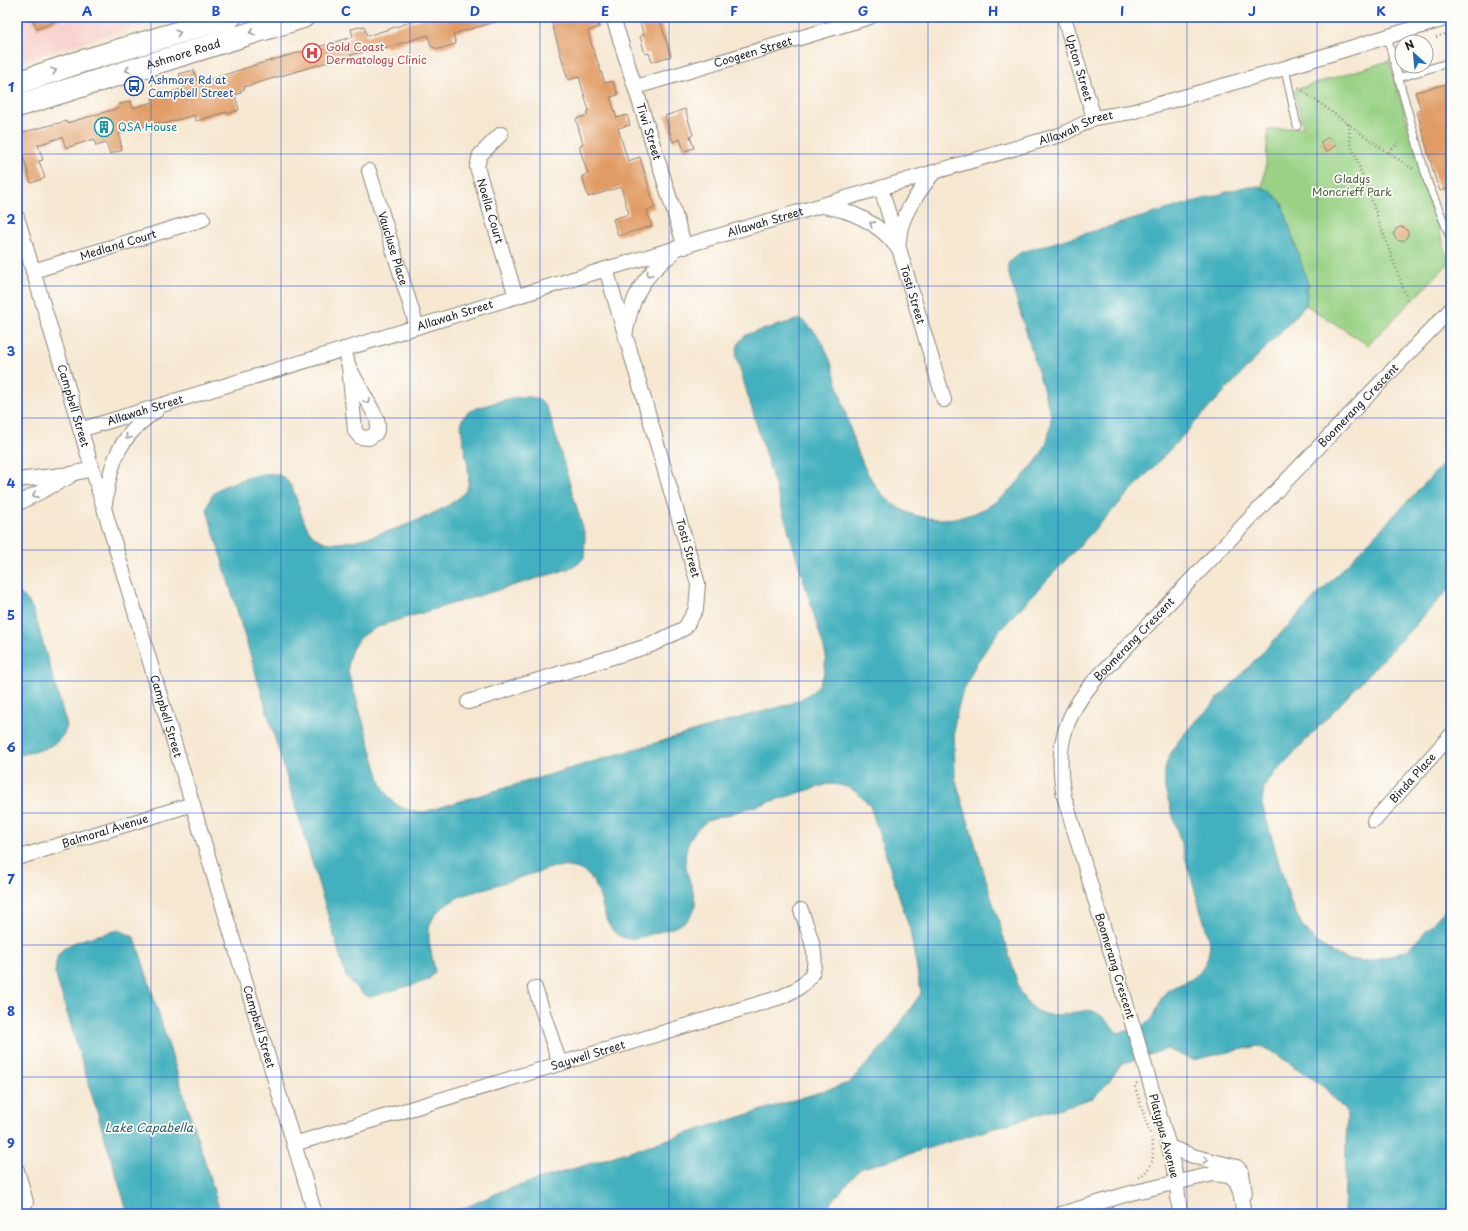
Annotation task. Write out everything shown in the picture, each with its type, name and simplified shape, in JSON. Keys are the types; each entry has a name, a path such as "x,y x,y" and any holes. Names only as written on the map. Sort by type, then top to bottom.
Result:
{"main road":[{"name":"Ashmore Road","path":"17,83 203,21 230,17"},
{"name":"Ashmore Road","path":"17,106 303,17"}],"street":[{"name":"Tiwi Street","path":"614,17 636,87 681,248"},
{"name":"Coogeen Street","path":"636,87 870,17"},
{"name":"Upton Street","path":"1064,17 1094,118"},
{"name":"Allawah Street","path":"80,430 606,269 1063,134 1094,118 1131,112 1286,68 1451,17"},
{"name":"Noella Court","path":"501,134 480,155 477,167 516,297"},
{"name":"Vaucluse Place","path":"369,171 416,327"},
{"path":"900,251 899,238 906,216 915,198 934,172"},
{"name":"Tosti Street","path":"881,188 944,400"},
{"path":"821,206 847,212 868,221 882,230 900,251"},
{"name":"Campbell Street","path":"17,217 80,430 85,471 105,511 315,1214"},
{"name":"Medland Court","path":"33,271 203,219"},
{"path":"625,334 632,305 639,287 654,268 681,248"},
{"name":"Tosti Street","path":"468,702 652,645 685,628 696,609 698,584 606,269"},
{"name":"Boomerang Crescent","path":"1142,1059 1064,796 1060,774 1060,751 1064,729 1081,696 1094,681 1451,309"},
{"path":"344,349 349,367"},
{"path":"105,511 109,474 121,446 141,422 168,403"},
{"path":"17,480 85,471"},
{"path":"17,504 85,471"},
{"name":"Binda Place","path":"1374,821 1451,735"},
{"name":"Balmoral Avenue","path":"17,858 193,804"},
{"name":"Saywell Street","path":"294,1144 781,997 800,987 810,978 813,968 814,952 802,910"},
{"path":"535,988 560,1064"},
{"name":"Platypus Avenue","path":"1142,1059 1169,1147 1177,1183 1180,1214"},
{"path":"1169,1147 1196,1157 1234,1165 1239,1168 1243,1179 1245,1214"},
{"path":"17,1170 26,1202"},
{"path":"1061,1214 1131,1193 1206,1175 1218,1174 1229,1176 1238,1185 1245,1214"}],"lane":[{"path":"1387,36 1428,183 1451,239"},
{"path":"1399,78 1451,62"},
{"path":"1286,68 1297,126"}],"path":[{"path":"1436,38 1446,34"},
{"path":"1295,86 1388,153 1420,174"},
{"path":"1349,124 1350,141 1408,302"},
{"path":"1388,153 1399,142"},
{"path":"1136,1178 1146,1173 1153,1158 1152,1140 1135,1087 1138,1081"}],"shaded area":[{"path":"17,17 166,17 17,62"}],"green space":[{"name":"Gladys Moncrieff Park","path":"1389,61 1449,263 1368,345 1306,305 1308,284 1272,192 1262,187 1266,164 1268,130 1303,127 1294,90"}],"water":[{"path":"1244,187 1262,187 1272,192 1282,203 1308,284 1306,305 999,631 976,664 961,696 954,726 955,778 1021,994 1027,1002 1039,1012 1051,1015 1067,1014 1086,1010 1093,1011 1101,1016 1118,1033 1136,1028 1149,1022 1154,1016 1162,997 1167,991 1190,980 1200,972 1208,956 1210,942 1165,789 1166,766 1170,754 1184,734 1451,456 1451,587 1274,774 1264,787 1262,804 1291,904 1302,925 1313,939 1327,950 1346,959 1366,961 1389,956 1409,949 1451,903 1451,1214 1344,1214 1347,1113 1325,1088 1276,1054 1258,1046 1192,1060 1167,1049 1121,1064 1109,1082 1093,1098 860,1169 830,1204 826,1214 458,1214 462,1209 502,1191 849,1083 889,1040 921,993 910,930 870,806 852,789 828,784 707,821 691,837 685,859 695,907 690,917 678,926 638,938 624,938 611,929 594,883 586,873 573,868 554,867 461,896 439,911 433,919 430,927 430,946 435,971 432,976 426,981 370,997 361,993 346,976 207,510 214,493 224,486 257,475 273,474 283,477 290,485 310,531 318,539 331,543 362,539 406,525 428,516 447,506 461,496 468,486 469,478 461,425 464,416 468,413 476,408 512,398 522,397 530,397 538,400 546,408 550,416 585,536 584,558 578,564 565,570 385,624 363,636 353,647 350,654 348,671 381,783 389,797 402,808 424,812 787,705 807,696 815,690 823,677 826,655 736,356 738,346 742,338 748,334 800,319 808,325 820,339 828,356 858,451 867,472 879,491 895,505 915,515 941,519 962,517 972,514 991,505 1015,485 1041,454 1048,437 1050,427 1051,415 1009,275 1008,264 1014,257 1022,252"},
{"path":"17,593 20,593 27,600 33,609 67,726 64,734 54,744 40,750 17,756"},
{"name":"Lake Capabella","path":"119,930 134,937 138,947 221,1214 128,1214 55,973 58,956 65,948 71,944 88,938"}],"building":[{"path":"32,17 65,17 37,29"},
{"path":"427,17 502,17 502,20 453,34 456,44 438,49 431,46 428,35 386,48 385,45 244,87 245,89 241,90 241,93 235,95 239,110 227,114 226,112 196,121 194,115 160,125 159,122 119,134 122,150 110,154 106,143 96,146 94,139 66,148 62,137 38,145 43,160 39,161 45,178 31,183 17,134 66,121 67,123 119,108 118,105 131,101 133,108 153,102 152,98 184,88 179,74 194,70 197,81 204,79 205,81 353,37 351,29 364,26 367,36"},
{"path":"550,17 596,17 599,27 588,31 591,43 605,83 613,81 618,95 610,97 617,118 627,115 630,125 618,128 628,161 640,157 655,208 647,210 652,226 618,236 613,219 629,214 621,187 588,197 582,176 588,174 580,150 580,145 583,144 576,119 588,115 587,112 589,111 579,77 568,80"},
{"path":"638,17 659,17 671,56 652,62 649,53 645,54 640,36 644,35"},
{"path":"1451,83 1451,188 1440,191 1435,178 1417,111 1421,110 1415,92"},
{"path":"685,109 693,135 690,136 694,148 684,151 680,139 673,142 665,116"},
{"path":"1329,137 1336,145 1326,152 1320,142"},
{"path":"1401,227 1406,229 1408,234 1406,239 1401,241 1396,239 1394,234 1396,229"}],"place":[{"name":"Gold Coast Dermatology Clinic","path":"312,53"},
{"name":"Ashmore Rd at Campbell Street","path":"134,86"},
{"name":"QSA House","path":"104,127"}]}
